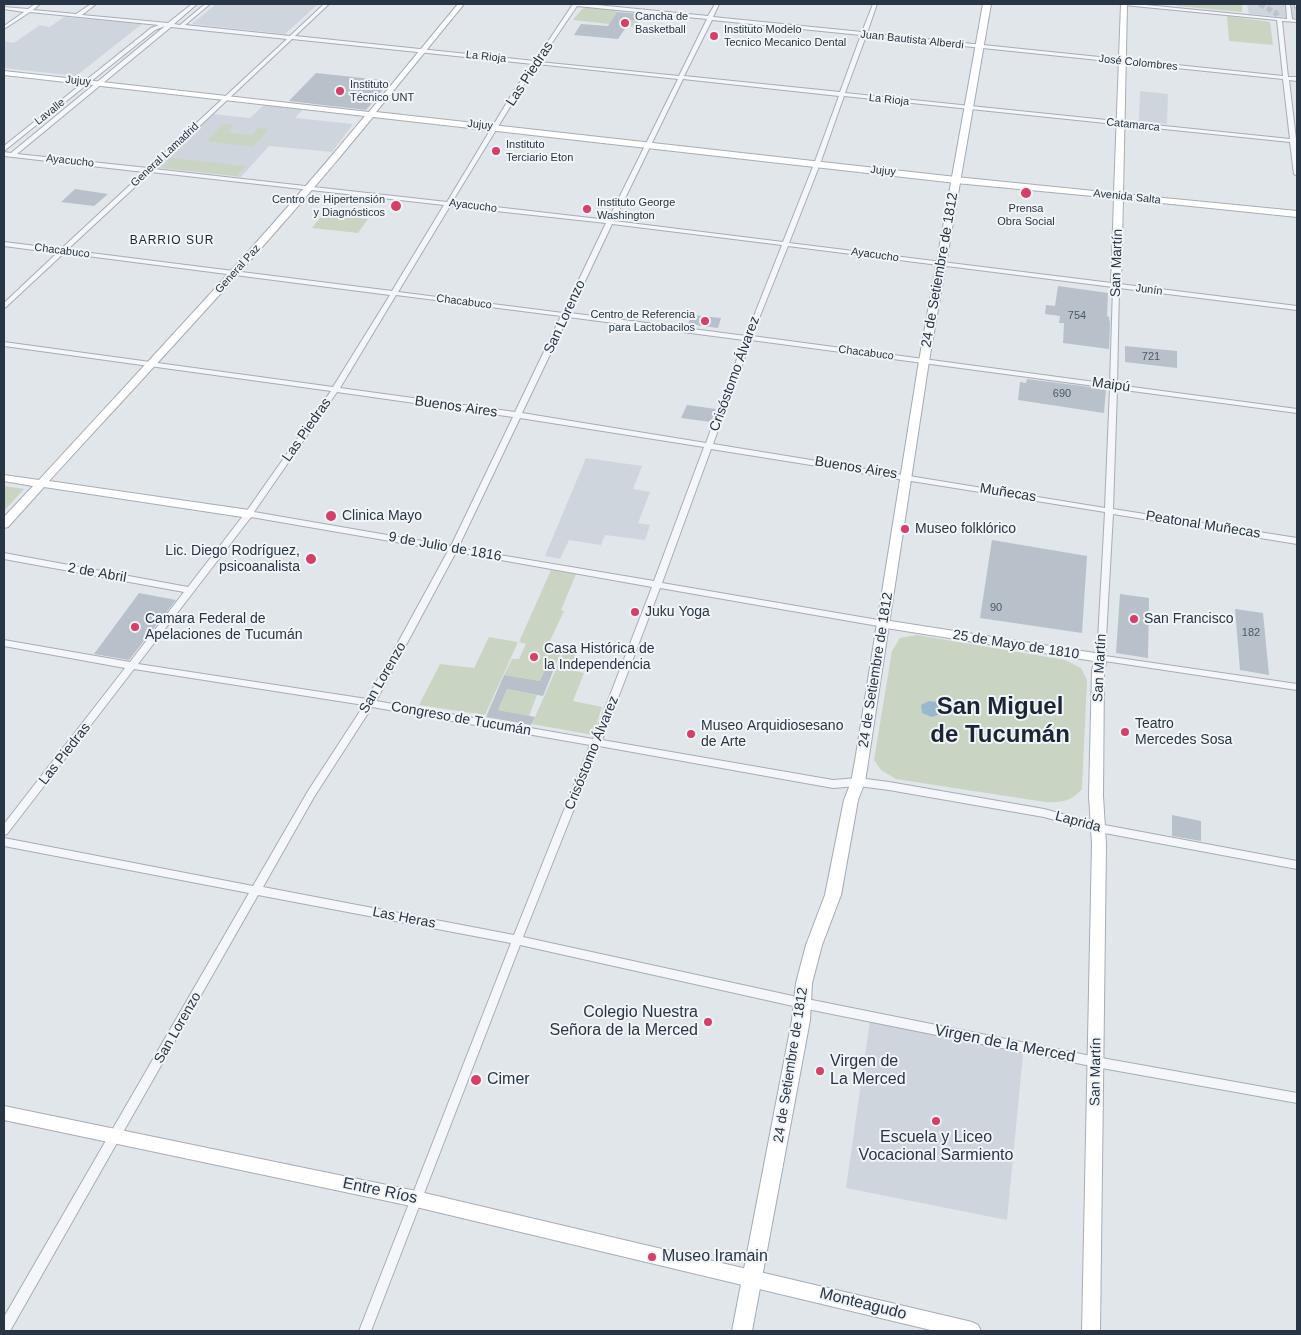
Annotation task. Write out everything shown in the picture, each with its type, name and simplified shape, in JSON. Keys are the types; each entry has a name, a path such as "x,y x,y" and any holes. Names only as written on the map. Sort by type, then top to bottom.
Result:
{"main road":[{"name":"24 de Setiembre de 1812","path":"742,1331 754,1278 807,973 814,945 833,895 851,800 858,782 908,476 924,361 987,4"}],"street":[{"path":"4,28 38,4"},
{"path":"78,15 94,4"},
{"name":"Lavalle","path":"12,155 195,4"},
{"path":"180,27 208,4"},
{"name":"General Lamadrid","path":"4,306 327,4"},
{"name":"General Paz","path":"4,524 235,273 310,188 460,4"},
{"name":"Juan Bautista Alberdi","path":"576,4 980,47"},
{"name":"Las Piedras","path":"4,831 249,514 336,389 497,127 518,89 576,4"},
{"name":"San Lorenzo","path":"4,1329 311,794 370,703 454,548 717,4"},
{"name":"Crisóstomo Álvarez","path":"365,1331 658,584 748,338 876,4"},
{"path":"1117,4 1297,21"},
{"name":"San Martín","path":"1091,1331 1099,828 1096,796 1098,671 1101,658 1113,385 1120,196 1123,4"},
{"path":"1288,4 1290,20"},
{"path":"1292,4 1293,9 1297,6"},
{"name":"La Rioja","path":"4,8 969,108"},
{"path":"1279,19 1296,141 1297,174"},
{"name":"Lavalle","path":"4,149 153,28 169,24"},
{"name":"José Colombres","path":"980,47 1297,79"},
{"name":"Jujuy","path":"4,73 956,180"},
{"name":"Catamarca","path":"969,108 1296,141"},
{"name":"Ayacucho","path":"4,154 449,203 786,243 942,264"},
{"name":"Avenida Salta","path":"956,180 1297,214"},
{"name":"Chacabuco","path":"4,244 924,361"},
{"name":"Junín","path":"942,264 1297,308"},
{"name":"Buenos Aires","path":"4,344 518,415 908,476"},
{"name":"Maipú","path":"924,361 1297,411"},
{"name":"Muñecas","path":"908,476 1108,510"},
{"name":"9 de Julio de 1816","path":"4,478 249,514 454,548 884,624"},
{"name":"Peatonal Muñecas","path":"1108,510 1297,541"},
{"name":"2 de Abril","path":"4,556 190,590"},
{"name":"25 de Mayo de 1810","path":"884,624 1297,688"},
{"name":"Congreso de Tucumán","path":"4,643 133,666 370,703 833,784 858,782"},
{"name":"Laprida","path":"858,782 1044,813 1099,828 1297,865"},
{"name":"Las Heras","path":"4,842 517,940 802,1003"},
{"name":"Virgen de la Merced","path":"802,1003 1096,1062 1297,1098"},
{"name":"Entre Ríos","path":"4,1113 117,1135 416,1199 754,1278"},
{"name":"Monteagudo","path":"754,1278 972,1331"}],"shaded area":[{"path":"216,4 318,4 285,34 192,24"},
{"path":"1247,4 1297,4 1297,18 1249,14"},
{"path":"64,17 142,24 76,76 4,68 4,41 14,43 40,25 50,27"},
{"path":"1140,91 1168,94 1167,124 1139,121"},
{"path":"264,105 303,109 295,118 353,124 332,152 269,146 241,177 158,168 213,114 250,118"},
{"path":"586,458 642,466 633,489 650,492 638,523 650,525 645,540 605,535 601,545 569,540 560,559 545,556"},
{"name":"Escuela y Liceo Vocacional Sarmiento","path":"870,1020 1023,1054 1007,1220 846,1188"}],"green space":[{"path":"1177,4 1242,4 1242,12 1177,6"},
{"path":"587,7 618,10 613,18 640,20 635,27 573,20 582,9"},
{"path":"1227,16 1270,22 1273,45 1229,41"},
{"path":"223,124 234,125 228,132 252,135 258,128 269,129 253,147 206,141"},
{"path":"172,158 246,166 237,176 162,168"},
{"path":"323,214 368,219 358,233 312,228"},
{"path":"4,486 24,489 4,511"},
{"path":"551,570 576,574 561,610 564,611 547,647 562,650 554,669 546,668 540,681 504,675 512,659 519,659 526,644 519,642"},
{"path":"917,635 1065,660 1081,668 1087,680 1082,789 1066,800 1045,802 896,779 881,770 874,760 892,651 900,638"},
{"path":"489,637 518,642 485,715 419,705 440,664 474,668"},
{"path":"567,644 577,646 571,670 584,673 573,701 602,707 593,735 532,724"},
{"path":"507,689 537,695 529,716 498,710"}],"water":[{"path":"929,701 936,702 942,707 941,714 932,717 922,713 921,705"}],"building":[{"path":"617,12 639,14 635,20 631,20 618,39 574,35 581,24 608,26"},
{"name":"Instituto Técnico UNT","path":"316,73 390,81 366,110 289,101"},
{"path":"75,189 108,194 94,206 61,202"},
{"path":"1058,286 1108,293 1109,349 1063,343 1064,323 1059,323 1060,316 1045,314 1046,305 1055,306"},
{"name":"Centro de Referencia para Lactobacilos","path":"692,315 721,318 718,328 688,324"},
{"path":"1125,346 1177,351 1177,368 1125,362"},
{"path":"1027,379 1106,389 1104,413 1018,400 1020,382 1026,383"},
{"path":"687,405 716,409 711,422 681,418"},
{"path":"992,540 1087,556 1082,633 980,618"},
{"name":"Camara Federal de Apelaciones de Tucumán","path":"139,593 176,600 129,660 94,654"},
{"name":"San Francisco","path":"1120,594 1149,598 1148,658 1116,653"},
{"path":"1235,609 1263,613 1269,675 1240,670"},
{"path":"546,667 554,669 543,696 507,689 498,710 535,717 531,725 486,717 504,675 540,681"},
{"path":"1172,815 1201,821 1201,841 1172,836"}],"tunnel":[{"path":"1260,4 1276,13 1279,19"}],"place":[{"name":"Cancha de Basketball","path":"625,23"},
{"name":"Instituto Modelo Tecnico Mecanico Dental","path":"714,36"},
{"name":"Instituto Técnico UNT","path":"340,91"},
{"name":"Instituto Terciario Eton","path":"496,151"},
{"name":"Prensa Obra Social","path":"1026,193"},
{"name":"Centro de Hipertensión y Diagnósticos","path":"396,206"},
{"name":"Instituto George Washington","path":"587,209"},
{"name":"Centro de Referencia para Lactobacilos","path":"705,321"},
{"name":"Clinica Mayo","path":"331,516"},
{"name":"Museo folklórico","path":"905,529"},
{"name":"Lic. Diego Rodríguez, psicoanalista","path":"311,559"},
{"name":"Juku Yoga","path":"635,612"},
{"name":"San Francisco","path":"1134,619"},
{"name":"Camara Federal de Apelaciones de Tucumán","path":"135,627"},
{"name":"Casa Histórica de la Independencia","path":"534,657"},
{"name":"Teatro Mercedes Sosa","path":"1125,732"},
{"name":"Museo Arquidiosesano de Arte","path":"691,734"},
{"name":"Colegio Nuestra Señora de la Merced","path":"708,1022"},
{"name":"Virgen de La Merced","path":"820,1071"},
{"name":"Cimer","path":"476,1080"},
{"name":"Escuela y Liceo Vocacional Sarmiento","path":"936,1121"},
{"name":"Museo Iramain","path":"652,1257"}],"district":[{"name":"BARRIO SUR","path":"172,241"},
{"name":"San Miguel de Tucumán","path":"1000,721"}]}
